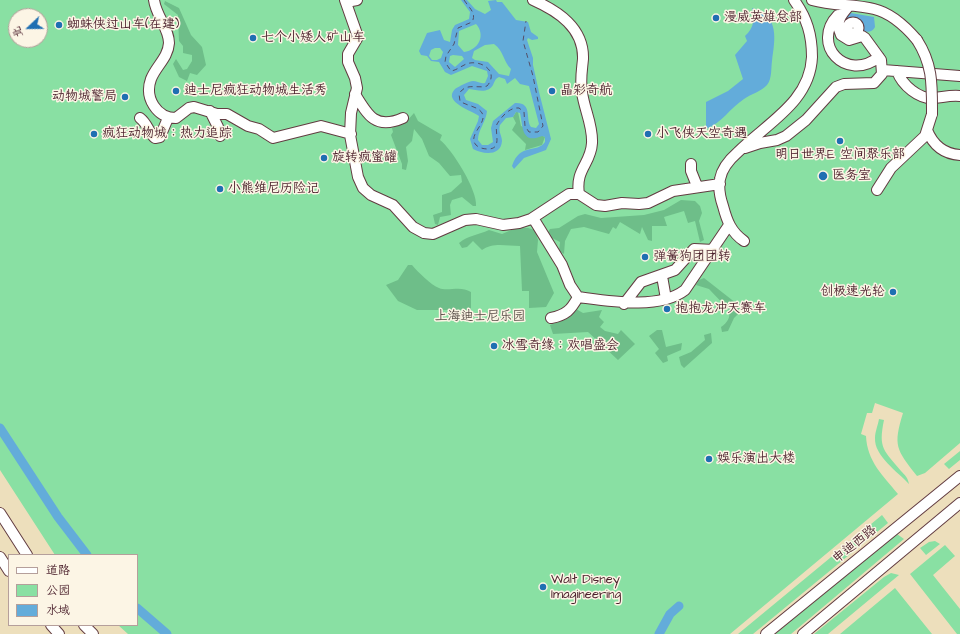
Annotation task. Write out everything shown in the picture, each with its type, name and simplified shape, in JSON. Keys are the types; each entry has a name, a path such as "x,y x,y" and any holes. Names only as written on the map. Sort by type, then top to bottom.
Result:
{"street":[{"path":"154,0 158,16 167,34 169,44 163,62 151,79 149,91 152,101 161,115 168,118 176,118 189,108 194,107 217,114 227,114 273,138 321,126 350,134"},
{"path":"357,0 346,1 358,37 348,54 348,62 355,78 357,88 351,113 350,134 358,177 362,188 371,195 392,205 414,227 424,233 433,234 470,219 503,225 519,223 533,218 569,194 579,194 596,205 605,206 622,203 639,204 648,203 673,191 697,186 720,184"},
{"path":"536,0 560,14 578,36 582,47 580,80 592,142 591,153 578,177 579,194"},
{"path":"744,241 734,233 729,225 719,192 720,184 725,167 739,151 782,115 796,100 811,68 812,43 803,12 794,0"},
{"path":"812,0 834,6 875,9 888,15 907,28 926,54 930,69 932,114 925,136 891,168 877,190"},
{"path":"739,151 752,145 778,140 786,136 811,114 836,87 844,84 874,83 882,74 883,70 879,57 871,44 859,34 849,40 841,35 838,29 841,15 849,6"},
{"path":"849,6 834,20 829,28 828,41 835,57 850,65 864,65 879,57"},
{"path":"812,43 828,41"},
{"path":"883,70 960,76"},
{"path":"897,71 904,83 915,93 926,97 960,96"},
{"path":"355,94 369,116 376,121 387,124 403,118"},
{"path":"152,101 148,113 137,119 146,122 151,135 155,138 160,137 168,118"},
{"path":"210,111 218,127 220,136"},
{"path":"927,130 931,139 939,148 948,153 960,155"},
{"path":"691,164 691,171 697,186"},
{"path":"533,218 562,265 570,285 578,297 624,304 676,297 685,290 714,250 729,225"},
{"path":"624,304 641,282 662,276 675,270 694,249 714,250"},
{"path":"662,276 666,299"},
{"path":"551,318 566,315 571,311 578,297"},
{"name":"申迪西路","path":"766,634 960,476"},
{"path":"803,634 960,503"},
{"path":"0,513 26,554"},
{"path":"0,557 8,569"},
{"path":"52,626 59,634"},
{"path":"85,626 93,634"}],"green space":[{"name":"上海迪士尼乐园","path":"0,0 960,0 960,443 925,473 917,476 898,447 898,433 903,413 875,403 872,413 867,413 861,434 866,436 869,453 877,468 898,494 730,634 128,634 119,626 138,626 138,554 54,554 0,470"},
{"path":"165,1 179,8 191,35 202,47 206,65 197,75 190,73 187,81 179,77 173,64 176,59 183,70 187,69 192,61 192,55 183,53 183,46 179,41 178,15 164,4"},
{"path":"516,112 518,112 521,126 545,137 542,145 525,150 526,144 512,130 516,123 513,117"},
{"path":"414,113 418,121 442,135 440,140 457,161 469,181 476,199 476,206 473,206 462,197 452,200 450,205 451,215 440,217 438,225 435,224 433,215 442,212 442,195 451,192 462,182 461,175 450,176 439,163 429,156 422,139 414,129 412,141 406,147 408,161 406,170 402,169 402,164 391,135 393,132 392,128 406,122"},
{"path":"681,200 695,201 700,206 702,213 699,221 704,240 700,242 695,221 688,223 684,211 664,217 667,226 652,226 652,241 648,240 642,227 640,234 620,222 616,229 613,227 609,234 584,227 571,229 565,241 564,254 559,251 560,242 552,238 548,232 550,229 559,228 578,216 585,214 601,218 644,215 664,210"},
{"path":"516,228 528,228 535,230 538,240 537,252 554,293 546,307 529,308 529,291 522,291 520,246 495,245 482,250 473,241 467,247 462,248 459,243 489,230 502,234"},
{"path":"408,265 412,265 421,275 439,288 463,289 471,292 471,310 417,310 398,301 386,285 398,280"},
{"path":"704,278 741,307 738,310 740,312 734,318 728,331 722,332 721,327 728,320 729,310 709,289 696,285 699,280"},
{"path":"576,309 583,313 602,310 599,317 604,322 600,327 605,331 618,334 621,330 635,344 618,360 588,332 553,334 550,325 567,319"},
{"path":"657,330 662,330 666,347 682,343 681,350 667,356 668,361 663,363 655,353 659,349 649,336"},
{"path":"711,333 712,343 684,368 681,365 679,357 691,352 705,340 704,335"},
{"path":"879,419 884,420 882,443 884,448 890,458 906,477 909,484 878,451 875,433"},
{"path":"960,451 960,460 949,469 944,464"},
{"path":"882,515 888,523 753,634 738,634"},
{"path":"897,534 904,539 791,634 775,634"},
{"path":"935,541 940,544 926,555 920,548 929,542"},
{"path":"945,545 955,556 933,575 960,609 960,634 957,634 910,574"},
{"path":"891,573 899,575 828,634 814,634 884,577"},
{"path":"895,588 932,634 840,634"}],"water":[{"path":"461,0 467,0 475,9 485,14 491,10 488,1 496,0 497,2 502,2 516,20 528,22 531,32 538,37 538,39 532,40 528,38 527,40 533,58 533,65 539,92 551,139 546,150 524,158 514,169 512,166 519,154 542,145 545,142 545,137 530,138 527,136 524,133 520,113 516,112 513,117 506,118 500,125 499,129 502,141 498,150 495,152 486,153 473,149 470,139 479,116 455,102 452,98 452,94 455,89 469,82 473,81 485,83 488,76 487,71 472,66 451,75 445,72 439,62 431,61 427,56 421,55 419,51 427,33 440,30 444,40 450,42 452,30 455,25 469,19 470,12","holes":["476,24 479,28 481,37 474,48 464,52 458,45 459,31","494,44 500,50 506,63 511,69 509,76 499,74 488,62 475,60 472,58 474,51 485,45","440,48 443,52 441,58 432,60 429,56 431,50","453,55 462,56 464,59 455,67 449,62 450,56","499,77 505,79 507,84 515,78 520,84 529,86 539,124 536,128 531,127 526,108 521,103 515,103 493,121 491,128 493,142 488,145 482,145 478,140 478,136 487,111 478,104 466,100 464,95 469,89 482,91 488,90"]},
{"path":"752,8 761,12 767,17 774,29 774,45 770,80 765,87 744,99 717,123 706,129 706,102 728,91 743,79 735,55 747,41 745,36 752,27 753,23"},
{"path":"851,13 874,17 875,27 872,31 866,32 864,31 860,22 853,19 846,26 846,30 851,35 847,36 841,23 847,15"}],"waterway":[{"path":"0,428 58,517 86,554"},
{"path":"659,634 670,614 679,606"},
{"path":"138,609 167,634"}],"ferry route":[{"path":"464,0 474,16 472,22 458,28 454,44 446,56 445,62 451,71 467,64 475,63 488,68 490,72 490,81 487,86 468,87 462,90 459,94 460,101 478,109 482,113 482,121 474,137 474,141 479,147 488,149 495,146 497,143 497,124 504,115 512,109 519,108 524,112 525,126 529,132 538,132 543,126 533,76 523,41 526,21"}],"place":[{"name":"漫威英雄总部","path":"716,18"},
{"name":"蜘蛛侠过山车(在建)","path":"59,25"},
{"name":"七个小矮人矿山车","path":"253,38"},
{"name":"迪士尼疯狂动物城生活秀","path":"176,91"},
{"name":"晶彩奇航","path":"552,91"},
{"name":"动物城警局","path":"125,97"},
{"name":"疯狂动物城：热力追踪","path":"94,134"},
{"name":"小飞侠天空奇遇","path":"648,134"},
{"name":"明日世界E 空间聚乐部","path":"840,141"},
{"name":"旋转疯蜜罐","path":"324,158"},
{"name":"医务室","path":"823,176"},
{"name":"小熊维尼历险记","path":"220,189"},
{"name":"弹簧狗团团转","path":"645,257"},
{"name":"创极速光轮","path":"893,292"},
{"name":"抱抱龙冲天赛车","path":"667,309"},
{"name":"冰雪奇缘：欢唱盛会","path":"494,346"},
{"name":"娱乐演出大楼","path":"709,459"},
{"name":"Walt Disney Imagineering","path":"543,587"}]}
